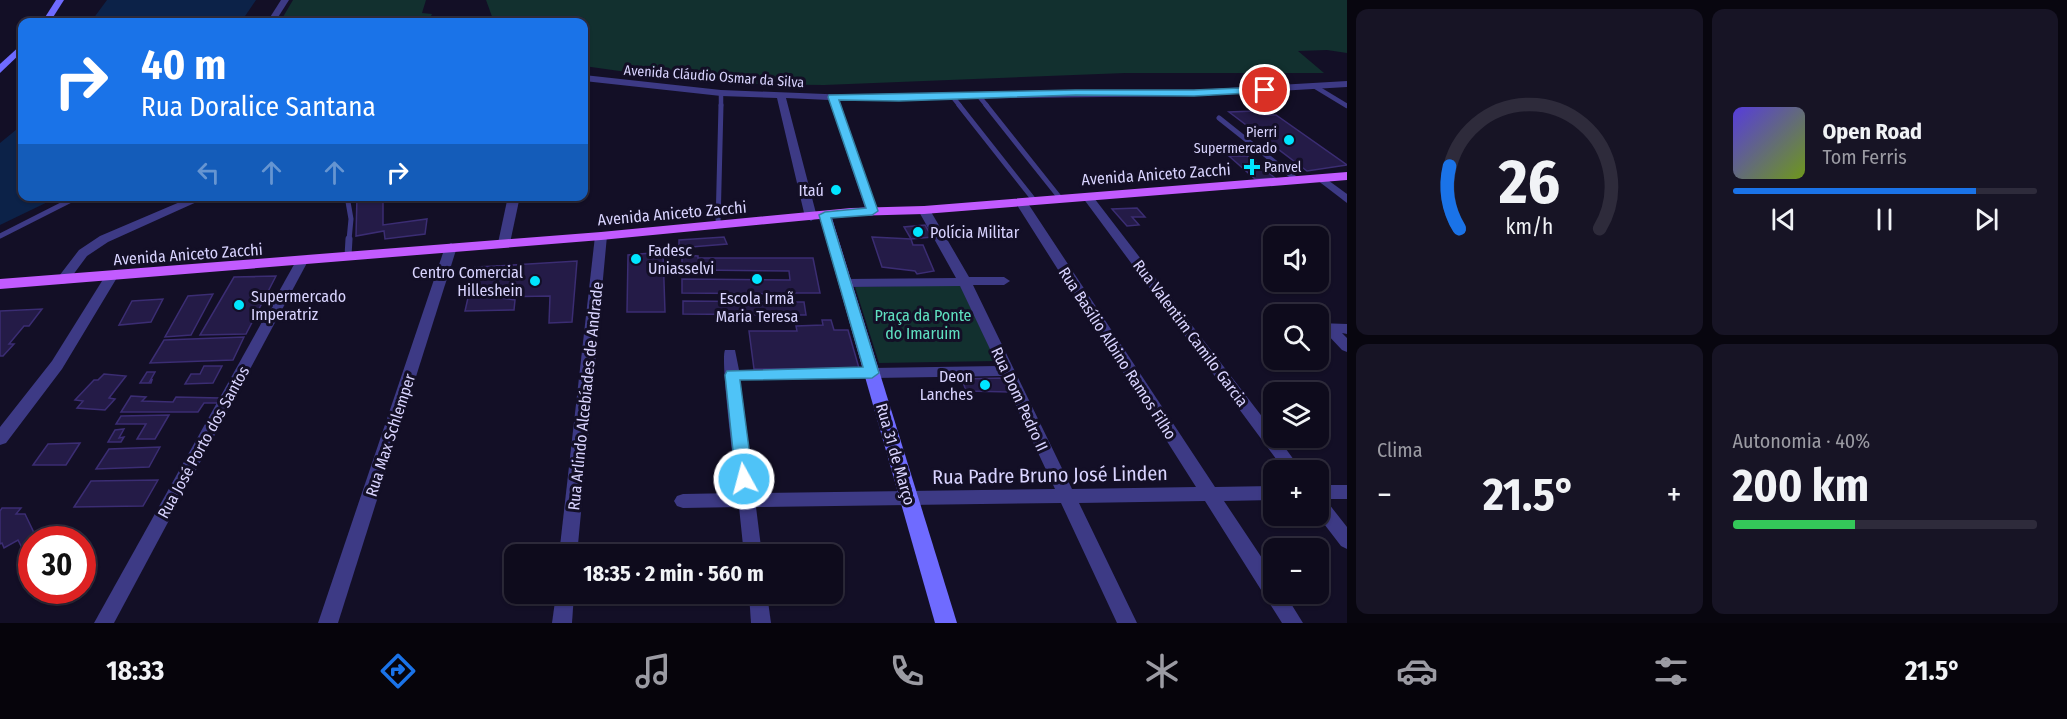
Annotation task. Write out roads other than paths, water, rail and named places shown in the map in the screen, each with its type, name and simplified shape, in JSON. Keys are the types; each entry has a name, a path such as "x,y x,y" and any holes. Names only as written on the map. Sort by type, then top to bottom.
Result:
{"main road":[{"name":"Avenida Aniceto Zacchi","path":"0,285 601,236 872,211 924,210 1347,176"}],"street":[{"path":"49,18 60,0"},
{"path":"274,18 285,0"},
{"path":"0,70 18,51"},
{"name":"Avenida Cláudio Osmar da Silva","path":"588,78 721,93 833,97 1105,92 1194,93 1347,84"},
{"path":"781,96 818,216"},
{"path":"833,97 872,211"},
{"path":"1321,178 1347,200"},
{"name":"Rua Valentim Camilo Garcia","path":"1087,196 1286,460"},
{"path":"62,280 83,253 104,239 192,201"},
{"path":"504,243 513,201"},
{"name":"Rua Basílio Albino Ramos Filho","path":"1028,201 1208,494 1263,577"},
{"name":"Rua Dom Pedro II","path":"924,210 965,282 1127,623"},
{"name":"Rua 31 de Março","path":"818,216 845,283 946,623"},
{"name":"Rua Arlindo Alcebíades de Andrade","path":"569,544 601,236"},
{"name":"Rua Max Schlemper","path":"328,623 451,247"},
{"name":"Rua José Porto dos Santos","path":"104,623 302,261"},
{"path":"0,440 57,364 111,276"},
{"path":"845,283 1004,281"},
{"path":"1329,328 1347,329"},
{"path":"1329,332 1347,347"},
{"path":"730,354 752,544"},
{"path":"732,375 1007,370"},
{"path":"1329,492 1347,492"},
{"name":"Rua Padre Bruno José Linden","path":"683,501 1066,494 1263,493"},
{"path":"1329,517 1347,541"},
{"path":"562,623 564,604"},
{"path":"759,604 761,623"},
{"name":"Rua Basílio Albino Ramos Filho","path":"1281,604 1293,623"}],"lane":[{"path":"1314,86 1347,106"},
{"path":"718,225 721,93"},
{"path":"978,95 1060,198"},
{"path":"952,96 1028,201"},
{"path":"1219,118 1298,180"},
{"path":"0,236 69,201"},
{"path":"348,201 351,219 348,256"}],"water":[{"path":"107,0 256,0 244,18 94,18"},
{"path":"18,128 18,201 50,201 0,225 0,143"}],"place":[{"name":"Pierri Supermercado","path":"1289,140"},
{"name":"Panvel","path":"1252,167"},
{"name":"Itaú","path":"836,190"},
{"name":"Polícia Militar","path":"918,232"},
{"name":"Fadesc Uniasselvi","path":"636,259"},
{"name":"Escola Irmã Maria Teresa","path":"757,279"},
{"name":"Centro Comercial Hilleshein","path":"535,281"},
{"name":"Supermercado Imperatriz","path":"239,305"},
{"name":"Deon Lanches","path":"985,385"}],"park label":[{"name":"Praça da Ponte do Imaruim","path":"923,324"}]}
